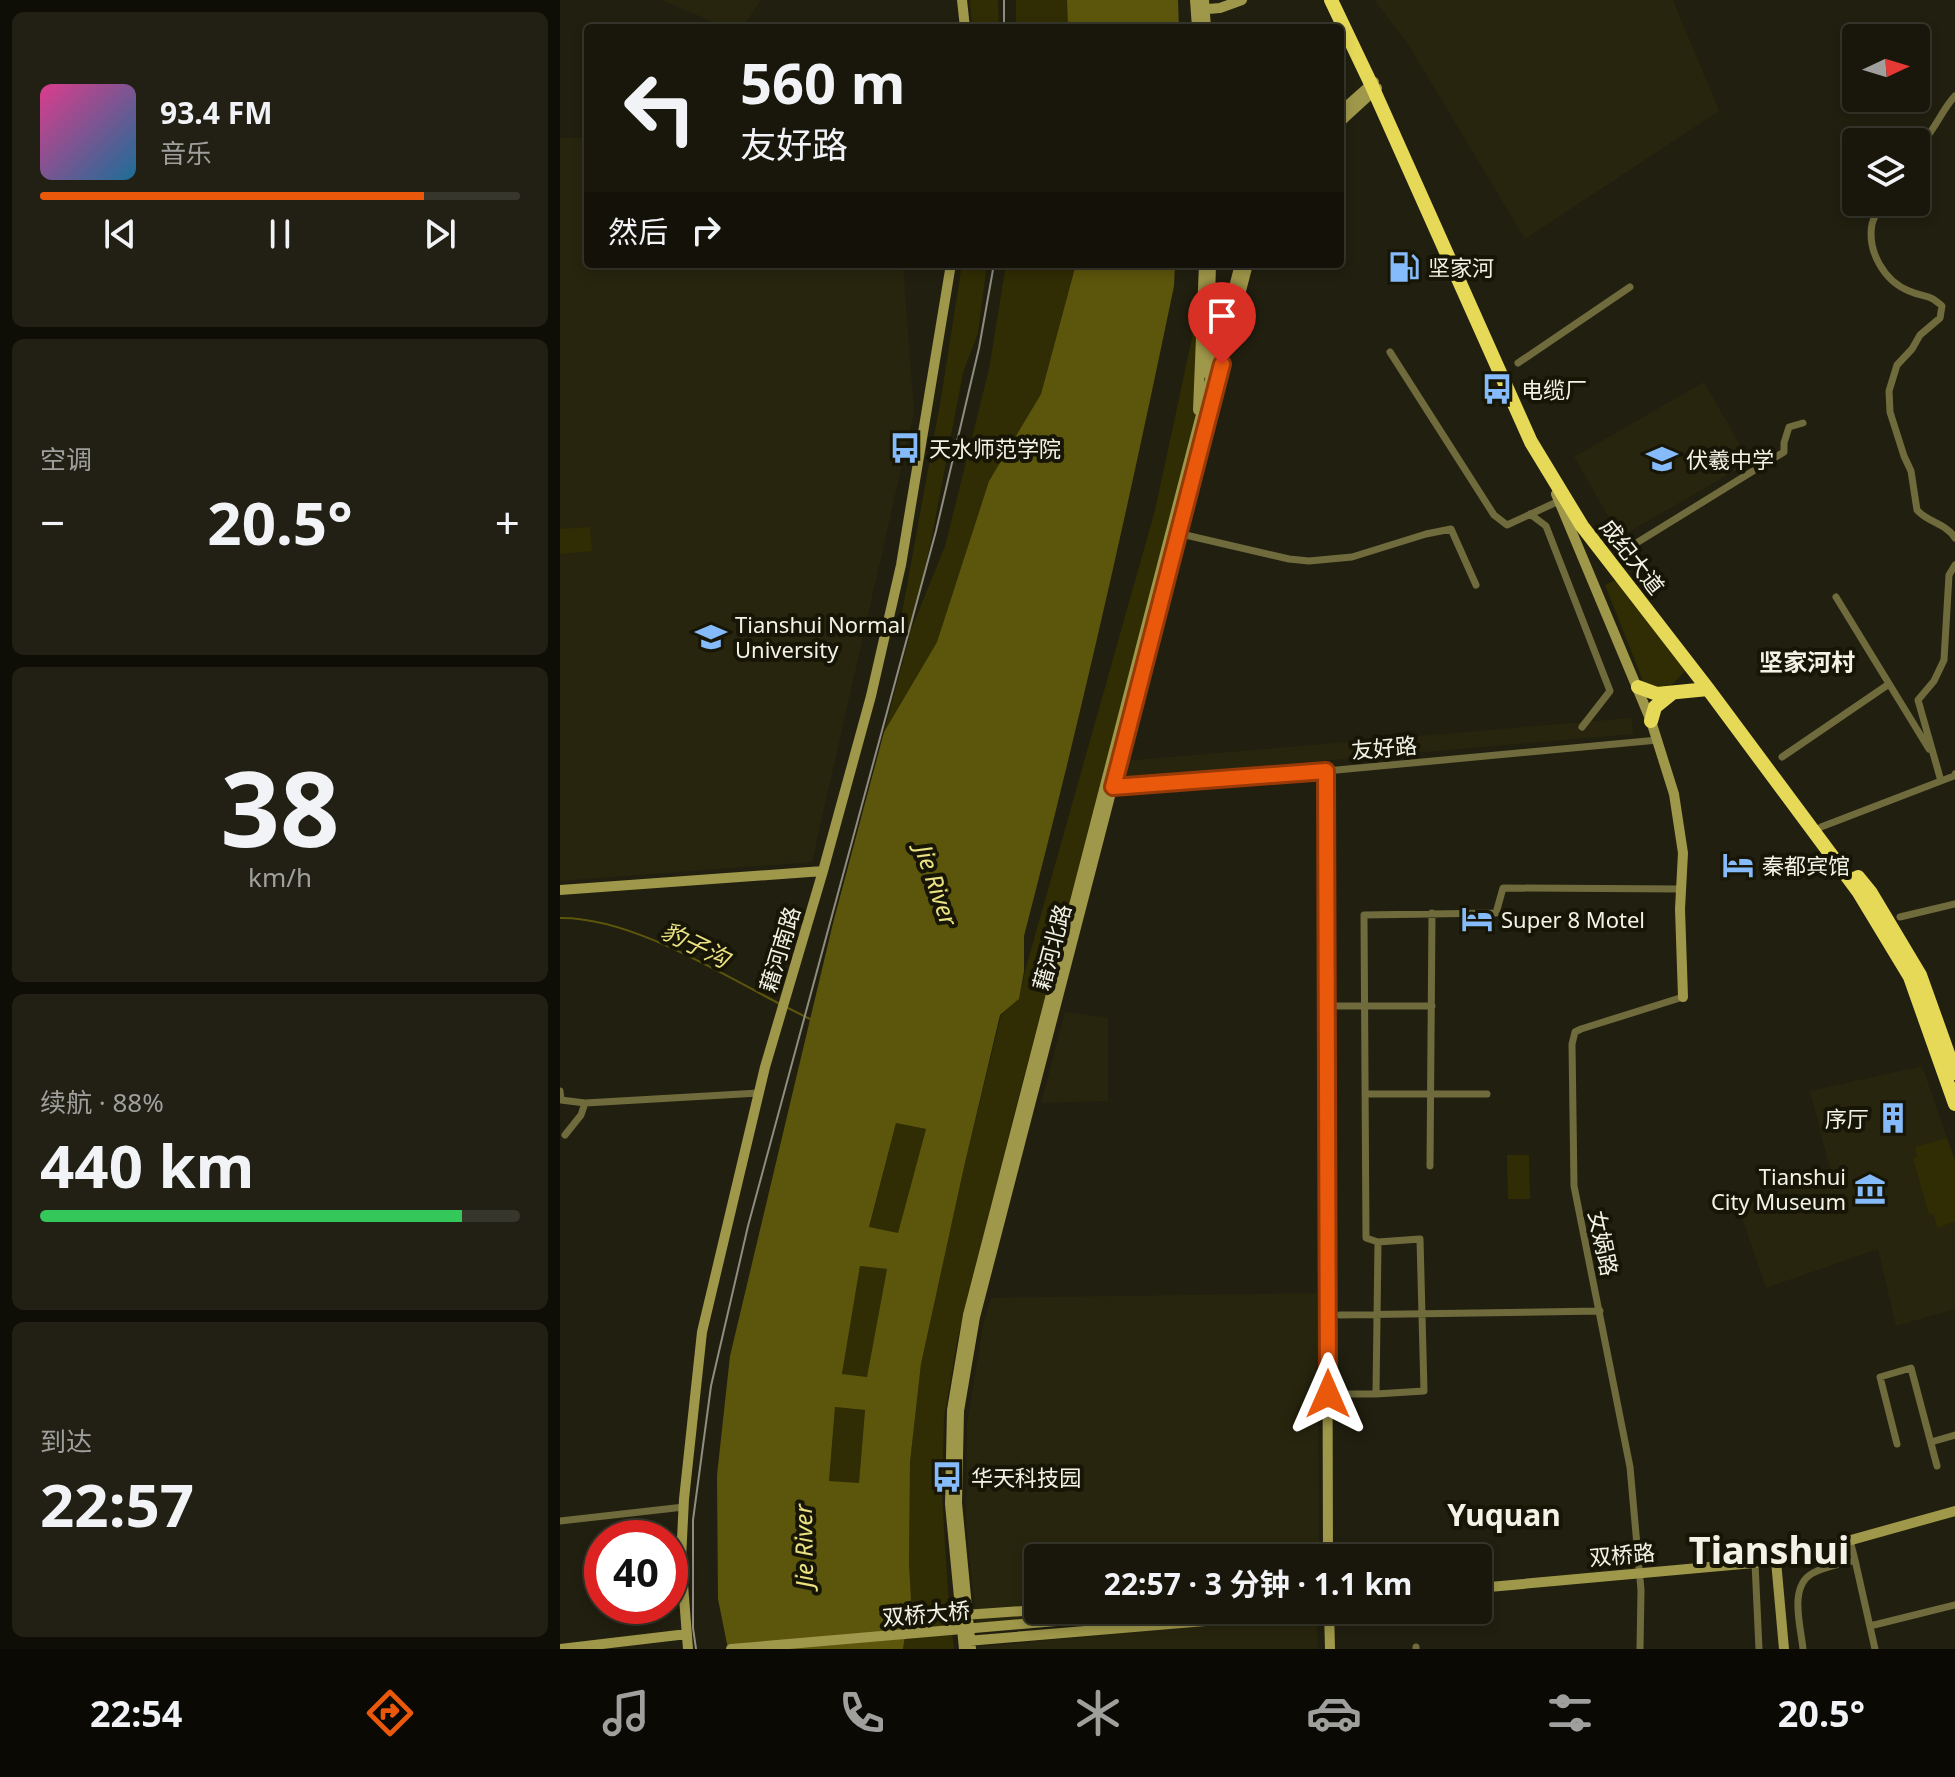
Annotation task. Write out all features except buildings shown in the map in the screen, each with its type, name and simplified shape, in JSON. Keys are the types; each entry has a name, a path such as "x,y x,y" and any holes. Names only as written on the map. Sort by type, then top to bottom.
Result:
{"highway":[{"name":"成纪大道","path":"1331,0 1343,24"},
{"name":"成纪大道","path":"1341,0 1375,86 1543,464 1582,526 1858,891 1910,977 1955,1104"},
{"name":"成纪大道","path":"1344,25 1375,86 1536,440 1587,517 1871,893 1920,975 1955,1073"},
{"path":"1638,687 1657,694 1708,689"},
{"path":"1651,721 1655,707 1671,694"}],"main road":[{"path":"962,0 965,24"},
{"path":"1200,5 1220,8 1242,0"},
{"path":"1344,109 1375,86"},
{"path":"1344,118 1375,86"},
{"name":"藉河南路","path":"688,1649 681,1559 702,1332 759,1093 871,696 901,565 950,268"},
{"path":"1202,428 1204,268"},
{"path":"1207,390 1211,268"},
{"name":"藉河北路","path":"1202,428 1207,390 1239,268"},
{"name":"藉河北路","path":"965,1615 950,1504 952,1410 968,1315 1247,268"},
{"path":"1536,440 1543,464 1638,687 1674,794 1682,843 1683,997"},
{"name":"藉河北路","path":"968,1645 957,1503 959,1411 975,1317 1113,787 1175,532"},
{"path":"1326,771 1328,1544"},
{"path":"560,890 823,871"},
{"name":"双桥路","path":"1492,1587 1776,1561 1955,1511"},
{"path":"1776,1561 1784,1649"},
{"path":"965,1615 1024,1611"},
{"name":"双桥大桥","path":"731,1649 1024,1624"},
{"path":"968,1645 1180,1624"},
{"path":"1329,1624 1330,1649"},
{"path":"560,1649 687,1634"}],"street":[{"path":"1930,135 1955,96"},
{"path":"1877,216 1872,235 1874,253 1882,269 1907,290 1932,297 1942,306 1940,318 1920,335 1897,365 1889,391 1890,412 1911,471 1917,510 1933,523 1949,530 1955,538"},
{"path":"1518,363 1630,287"},
{"path":"1390,352 1494,515 1507,525 1559,501"},
{"path":"1625,550 1784,452 1789,427 1803,423"},
{"path":"1530,514 1546,526 1610,691 1582,727"},
{"path":"1175,532 1309,561 1352,557 1451,529 1476,585"},
{"path":"1941,781 1918,700 1934,681 1944,660 1949,575 1955,565"},
{"path":"1836,597 1934,758"},
{"path":"1782,757 1889,684"},
{"name":"友好路","path":"1113,787 1658,740"},
{"path":"1821,827 1955,774"},
{"path":"1328,1394 1424,1391 1420,1239 1378,1242 1366,1238 1364,915 1496,913 1503,888 1681,889"},
{"path":"1900,917 1955,904"},
{"path":"1430,1166 1432,913"},
{"name":"女娲路","path":"1640,1649 1639,1573 1630,1467 1574,1186 1572,1044 1575,1032 1581,1029 1683,997"},
{"path":"1327,1006 1432,1006"},
{"path":"560,1091 561,1100 585,1103 759,1093"},
{"path":"1365,1094 1487,1094"},
{"path":"565,1135 581,1115 585,1103"},
{"path":"1376,1394 1378,1242"},
{"path":"1340,1315 1600,1311"},
{"path":"1897,1444 1880,1377 1911,1368 1937,1466"},
{"path":"1931,1442 1955,1435"},
{"path":"560,1521 684,1507"},
{"path":"1850,1540 1875,1649"},
{"path":"1803,1649 1798,1607 1800,1587 1811,1573 1855,1560"},
{"path":"1755,1563 1759,1649"},
{"path":"1870,1626 1955,1605"}],"shaded area":[{"path":"661,0 761,0 745,24 718,24"},
{"path":"970,0 998,0 999,24 972,24"},
{"path":"1016,0 1067,0 1068,24 1016,24"},
{"path":"1374,0 1673,0 1719,111 1525,239 1406,41"},
{"name":"Tianshui Normal University","path":"560,138 584,138 584,268 903,268 914,412 812,862 560,881"},
{"path":"961,268 986,268 978,333 963,373 911,630 945,546 989,369 1005,268 1075,268 1041,394 989,481 937,642 884,732 909,638 898,635"},
{"path":"1201,277 1225,285 1207,377 958,1337 944,1418 942,1496 954,1649 903,1649 911,1599 910,1462 921,1364 1001,1015 1019,999 1155,510 1195,324"},
{"name":"伏羲中学","path":"1704,382 1750,462 1620,537 1574,457"},
{"path":"590,527 592,551 560,554 560,529"},
{"path":"1616,580 1685,671 1664,689 1645,686 1605,585"},
{"path":"1632,718 1633,734 1124,778 1123,761"},
{"path":"1065,1012 1108,1018 1108,1101 1041,1103"},
{"name":"Tianshui City Museum","path":"1922,1066 1955,1160 1955,1309 1896,1326 1878,1249 1766,1288 1738,1206 1831,1173 1810,1091"},
{"path":"896,1123 926,1129 898,1234 869,1228"},
{"path":"1947,1138 1955,1160 1955,1221 1938,1228 1933,1214 1929,1214 1913,1159 1917,1156 1915,1147"},
{"path":"1507,1155 1529,1155 1530,1199 1508,1199"},
{"path":"860,1266 887,1269 868,1377 842,1375"},
{"path":"1317,1293 1319,1544 1024,1544 1024,1621 977,1626 966,1525 967,1424 983,1325 991,1298"},
{"path":"835,1407 865,1410 859,1484 829,1481"},
{"path":"1221,1624 1317,1624 1318,1649 977,1649"}],"water":[{"path":"1067,0 1178,0 1179,24 1068,24"},
{"name":"Jie River","path":"1075,268 1175,268 1174,286 1122,531 1024,936 1024,971 1019,999 1000,1015 921,1364 910,1462 911,1599 903,1649 728,1649 718,1599 717,1475 730,1356 833,923 884,732 937,642 989,481 1041,394","holes":["896,1123 926,1129 898,1233 869,1227","860,1266 887,1269 867,1377 842,1374","835,1407 865,1410 859,1483 829,1481"]}],"waterway":[{"name":"豹子沟","path":"560,918 587,920 644,936 702,962 780,1004"},
{"name":"豹子沟","path":"786,1007 810,1019"}],"tram line":[{"path":"1004,0 1004,24"},
{"path":"696,1649 693,1628 693,1520 711,1386 748,1226 936,531 979,348 993,268"}],"place":[{"name":"坚家河","path":"1404,267"},
{"name":"电缆厂","path":"1497,389"},
{"name":"天水师范学院","path":"905,448"},
{"name":"伏羲中学","path":"1662,459"},
{"name":"Tianshui Normal University","path":"711,637"},
{"name":"秦都宾馆","path":"1738,865"},
{"name":"Super 8 Motel","path":"1477,919"},
{"name":"序厅","path":"1893,1118"},
{"name":"Tianshui City Museum","path":"1870,1189"},
{"name":"华天科技园","path":"947,1477"}],"district":[{"name":"坚家河村","path":"1807,661"},
{"name":"Yuquan","path":"1504,1514"},
{"name":"Tianshui","path":"1769,1549"}],"route":[{"path":"1222,364 1113,787 1326,771 1328,1394"}]}
